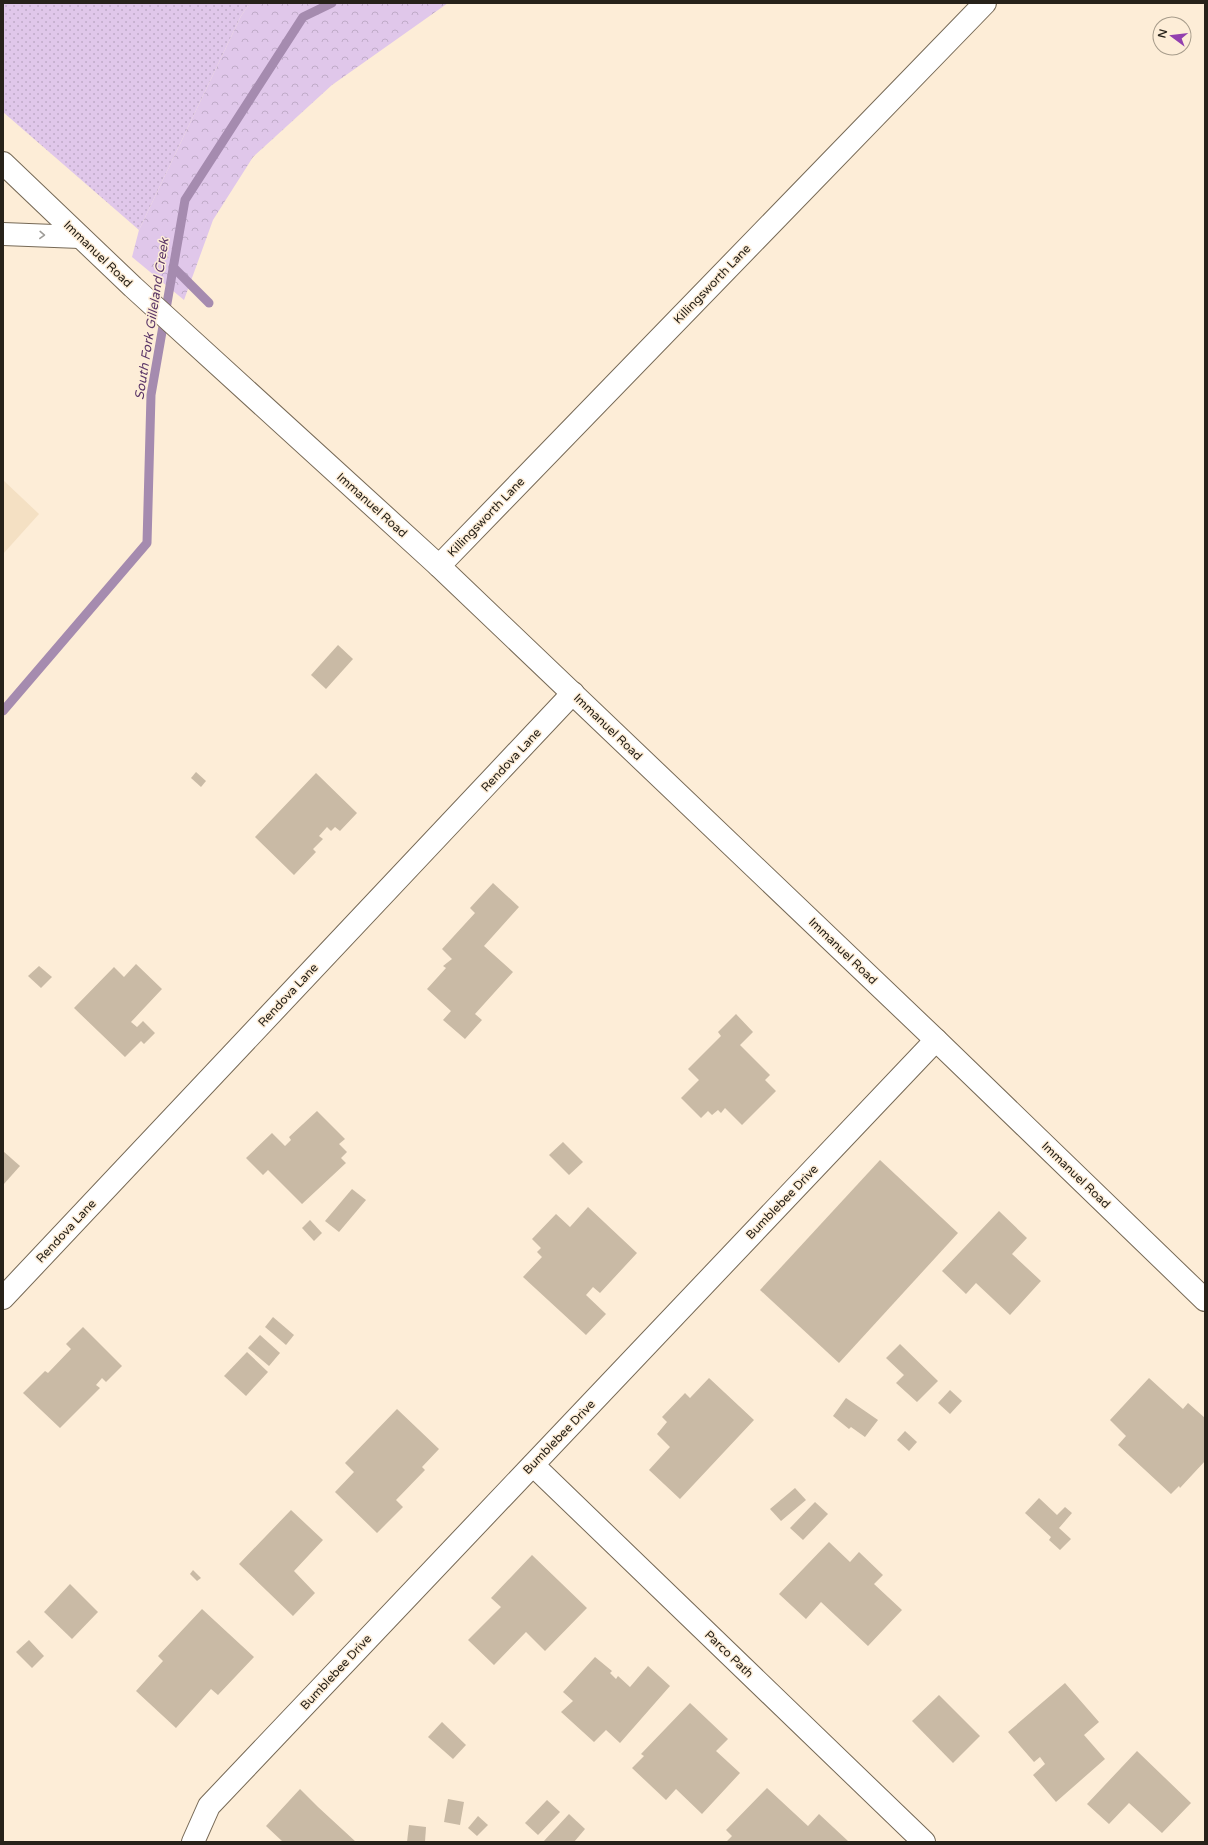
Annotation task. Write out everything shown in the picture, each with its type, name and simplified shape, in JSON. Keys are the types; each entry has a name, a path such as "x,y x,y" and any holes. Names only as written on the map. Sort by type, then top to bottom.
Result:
{"street":[{"name":"Killingsworth Lane","path":"439,566 985,3"},
{"name":"Immanuel Road","path":"3,163 133,287 439,566 574,693 1205,1300"},
{"path":"3,234 80,237"},
{"name":"Rendova Lane","path":"3,1298 574,693"},
{"name":"Bumblebee Drive","path":"193,1842 209,1806 936,1040"},
{"name":"Parco Path","path":"533,1465 924,1842"}],"shaded area":[{"path":"3,480 39,514 3,554"}],"green space":[{"path":"3,3 250,3 241,16 139,230 3,112"},
{"path":"250,3 448,3 332,85 253,157 213,220 184,300 132,257 139,230 241,16"}],"building":[{"path":"338,645 353,659 326,689 311,675"},
{"path":"196,772 206,781 201,787 191,778"},
{"path":"316,773 357,813 340,831 335,827 331,831 327,827 319,836 323,839 313,849 316,852 294,875 255,837"},
{"path":"493,883 519,907 484,946 513,972 475,1014 482,1020 465,1039 443,1020 451,1011 427,989 446,968 443,966 452,959 442,949 475,913 470,908"},
{"path":"136,964 162,989 131,1022 137,1027 143,1021 155,1033 144,1044 141,1041 125,1057 74,1008 114,967 124,977"},
{"path":"39,966 52,977 41,988 28,976"},
{"path":"736,1014 753,1032 740,1045 770,1075 765,1080 776,1091 742,1125 725,1108 721,1113 718,1110 712,1115 708,1111 701,1118 681,1098 699,1080 688,1069 721,1036 718,1032"},
{"path":"317,1111 345,1139 339,1144 347,1152 341,1158 346,1163 302,1204 268,1170 263,1175 246,1158 272,1133 285,1146 291,1140 289,1137"},
{"path":"563,1142 583,1162 569,1175 549,1155"},
{"path":"3,1151 20,1166 3,1185"},
{"path":"880,1160 958,1233 839,1363 760,1290"},
{"path":"352,1189 366,1200 339,1232 325,1221"},
{"path":"588,1207 637,1253 600,1293 593,1287 586,1295 606,1314 586,1335 523,1277 542,1257 537,1252 541,1248 532,1239 556,1214 570,1227"},
{"path":"999,1211 1027,1238 1012,1254 1041,1281 1010,1315 976,1283 966,1294 942,1271"},
{"path":"310,1220 322,1233 314,1241 302,1228"},
{"path":"273,1317 294,1335 286,1345 265,1327"},
{"path":"83,1327 122,1366 106,1382 102,1378 96,1385 100,1388 60,1428 23,1393 45,1371 48,1373 71,1349 66,1344"},
{"path":"260,1335 280,1353 269,1366 248,1348"},
{"path":"900,1344 938,1381 917,1402 896,1383 904,1375 886,1358"},
{"path":"247,1352 268,1372 246,1396 224,1376"},
{"path":"709,1378 754,1420 680,1499 649,1470 670,1447 657,1434 667,1422 662,1417 685,1393 690,1398"},
{"path":"1149,1378 1183,1409 1188,1403 1205,1418 1205,1461 1180,1488 1179,1486 1171,1494 1118,1445 1126,1436 1110,1420"},
{"path":"950,1390 962,1401 950,1414 938,1403"},
{"path":"846,1398 878,1420 865,1437 851,1427 849,1429 833,1416"},
{"path":"397,1409 439,1449 422,1467 425,1470 396,1500 403,1507 377,1533 335,1492 354,1472 345,1463"},
{"path":"905,1431 917,1442 909,1451 897,1440"},
{"path":"795,1488 806,1500 781,1521 770,1509"},
{"path":"1039,1498 1057,1515 1065,1507 1072,1513 1059,1528 1071,1539 1060,1550 1049,1540 1051,1537 1025,1513"},
{"path":"815,1502 828,1514 803,1540 790,1528"},
{"path":"291,1510 323,1540 294,1571 315,1593 293,1616 239,1564"},
{"path":"829,1542 850,1562 859,1552 883,1575 874,1584 902,1610 868,1646 821,1602 806,1619 779,1594"},
{"path":"532,1555 587,1608 545,1651 526,1632 494,1665 468,1640 501,1607 491,1598"},
{"path":"193,1570 201,1578 197,1581 190,1574"},
{"path":"70,1584 98,1612 72,1639 44,1612"},
{"path":"202,1609 254,1657 218,1695 211,1689 176,1728 136,1691 163,1661 158,1656"},
{"path":"29,1640 44,1656 32,1668 16,1652"},
{"path":"595,1657 612,1671 610,1673 616,1679 618,1676 630,1687 648,1666 670,1686 620,1743 606,1730 594,1742 561,1712 573,1701 563,1692"},
{"path":"1065,1683 1099,1722 1084,1735 1105,1759 1056,1802 1033,1775 1045,1764 1040,1757 1034,1762 1008,1732"},
{"path":"939,1695 980,1736 953,1763 912,1721"},
{"path":"690,1703 728,1739 716,1751 740,1773 702,1814 676,1789 666,1800 632,1768 644,1756 641,1754"},
{"path":"442,1722 466,1745 453,1759 428,1737"},
{"path":"1137,1751 1191,1803 1162,1833 1129,1803 1109,1824 1087,1804"},
{"path":"767,1788 808,1826 819,1814 848,1841 726,1842 732,1836 726,1830"},
{"path":"300,1789 356,1842 283,1842 266,1826"},
{"path":"448,1799 464,1802 460,1825 444,1822"},
{"path":"547,1800 560,1812 538,1835 525,1823"},
{"path":"569,1814 585,1829 574,1842 543,1842"},
{"path":"478,1816 488,1825 477,1836 468,1828"},
{"path":"409,1825 426,1827 425,1842 407,1842"}],"waterway":[{"name":"South Fork Gilleland Creek","path":"3,711 147,543 151,395 185,200 303,17 332,3"},
{"path":"173,267 209,303"}]}
